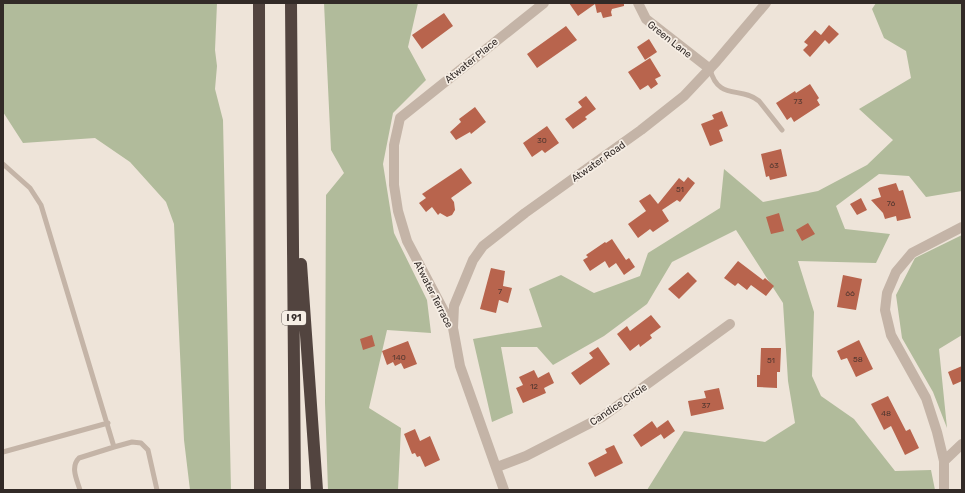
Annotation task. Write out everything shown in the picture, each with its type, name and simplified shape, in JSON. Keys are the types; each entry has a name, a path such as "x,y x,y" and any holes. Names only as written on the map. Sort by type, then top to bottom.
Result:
{"highway":[{"path":"252,3 259,141"},
{"path":"259,3 260,490"},
{"name":"I 91","path":"291,3 295,490"},
{"path":"293,146 317,490"}],"street":[{"name":"Atwater Place","path":"400,118 544,3"},
{"name":"Green Lane","path":"638,3 646,20 710,69"},
{"name":"Atwater Road","path":"453,328 454,306 473,260 483,246 569,181 641,130 684,96 710,69 766,3"},
{"name":"Atwater Terrace","path":"400,118 394,145 394,185 398,210 407,241 453,328 460,366 504,490"},
{"path":"944,490 944,461 937,432 926,398 891,335 886,310 886,293 896,272 912,253 962,227"},
{"name":"Candice Circle","path":"497,467 526,456 602,417 730,324"},
{"path":"944,461 962,444"}],"lane":[{"path":"710,69 714,82 724,90 755,97 782,130"},
{"path":"3,164 30,188 41,205 97,395 108,422 114,447"},
{"path":"3,452 108,422"},
{"path":"80,490 74,468 75,462 79,458 132,442 141,443 148,450 157,490"}],"green space":[{"path":"3,3 217,3 215,50 217,66 215,89 223,120 231,490 190,490 184,440 174,224 166,202 130,162 95,138 23,143 3,112"},
{"path":"324,3 418,3 408,47 426,80 393,113 383,164 394,233 427,300 431,333 387,330 369,408 401,428 398,490 328,490 325,403 326,195 344,173 331,150"},
{"path":"876,3 962,3 962,191 926,197 909,176 879,174 836,206 845,229 890,234 876,263 798,261 814,312 812,376 821,396 854,419 895,471 931,470 935,490 647,490 684,431 765,442 795,423 788,381 783,303 736,230 672,262 647,304 604,336 553,365 537,347 501,347 513,413 492,422 473,339 542,327 529,289 561,275 594,293 640,276 648,253 720,208 724,169 763,202 818,191 867,165 893,140 859,109 911,78 906,51 884,38 872,9"},
{"path":"962,235 962,335 939,349 947,428 933,392 902,338 896,295 915,258"}],"building":[{"path":"569,3 624,3 624,6 612,9 612,16 603,18 601,12 597,13 595,4 578,16"},
{"path":"444,13 453,26 422,49 412,35"},
{"path":"829,25 839,34 829,44 825,40 810,57 803,50 808,45 804,42 815,30 821,35"},
{"path":"566,26 577,40 537,68 527,54"},
{"path":"649,39 657,52 645,60 637,47"},
{"path":"650,58 661,76 655,79 658,84 651,89 648,85 640,90 628,72"},
{"path":"810,84 819,98 817,100 820,105 794,122 791,117 787,120 776,103 795,91 796,93"},
{"path":"586,96 596,109 585,117 587,119 573,129 565,119 582,107 578,102"},
{"path":"475,107 486,122 471,134 470,132 456,140 450,132 461,122 459,119"},
{"path":"722,111 728,126 719,130 723,141 710,146 701,124 714,119 712,115"},
{"path":"547,126 559,143 545,153 542,150 532,157 523,143"},
{"path":"781,149 787,176 770,180 769,176 766,177 761,154"},
{"path":"461,168 472,183 451,198 454,202 455,210 452,215 447,217 440,213 438,215 432,207 426,212 419,203 426,198 422,194"},
{"path":"688,177 695,183 680,202 677,200 662,210 669,221 653,232 650,229 638,238 628,224 646,211 639,201 650,194 658,204 679,178 684,182"},
{"path":"896,183 899,191 903,190 911,218 897,221 896,216 885,219 883,213 871,200 881,197 878,188"},
{"path":"861,198 867,210 857,215 850,204"},
{"path":"779,213 784,231 771,234 766,217"},
{"path":"808,223 815,234 802,241 796,230"},
{"path":"612,239 626,260 629,258 635,267 624,275 616,263 609,268 605,261 590,271 583,260 588,257 586,255"},
{"path":"738,261 763,280 765,278 774,286 766,296 751,285 747,290 738,283 735,286 724,278"},
{"path":"491,268 505,271 503,286 512,288 508,303 499,300 496,313 480,309"},
{"path":"688,272 697,281 679,299 668,289"},
{"path":"843,275 862,279 856,310 837,307"},
{"path":"651,315 661,327 650,335 652,338 640,347 639,344 630,351 617,334 627,326 630,331"},
{"path":"372,335 375,346 363,350 360,339"},
{"path":"859,340 873,369 856,377 847,358 841,360 837,351"},
{"path":"408,341 417,364 404,369 401,363 395,366 393,362 387,365 382,351"},
{"path":"598,347 610,364 580,385 571,373 593,358 589,353"},
{"path":"761,348 781,348 780,372 777,372 777,388 757,387 757,375 760,375"},
{"path":"962,366 962,381 953,385 948,372"},
{"path":"534,370 538,378 549,372 554,383 544,388 546,393 523,403 516,388 523,385 519,377"},
{"path":"719,388 724,409 691,416 688,401 706,398 704,391"},
{"path":"888,396 906,431 910,429 919,448 905,455 891,426 884,430 871,404"},
{"path":"668,420 675,431 664,439 657,428"},
{"path":"652,421 661,434 641,447 633,435"},
{"path":"415,429 420,441 430,436 440,460 425,467 420,456 417,457 415,453 412,454 404,434"},
{"path":"614,445 623,463 595,477 588,463 607,453 605,449"}]}
